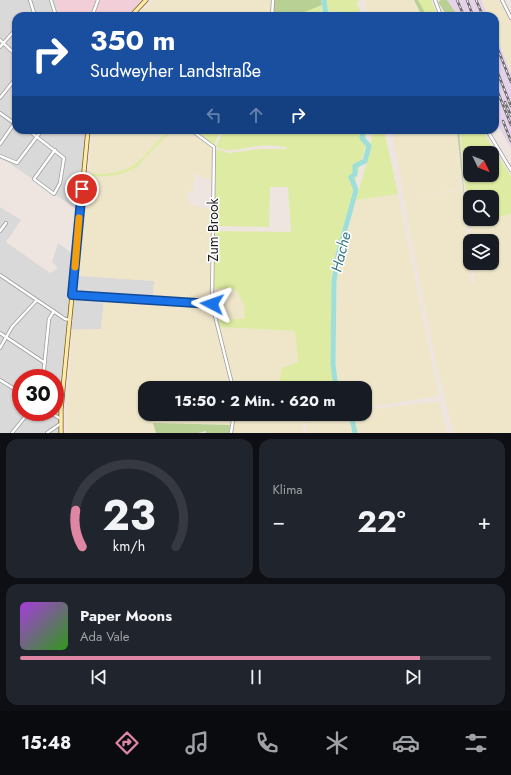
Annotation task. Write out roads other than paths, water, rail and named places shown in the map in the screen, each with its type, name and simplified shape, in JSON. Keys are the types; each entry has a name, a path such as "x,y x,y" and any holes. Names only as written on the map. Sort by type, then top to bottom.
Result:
{"main road":[{"path":"136,12 146,0"},
{"path":"64,379 88,134"},
{"path":"60,424 61,433"}],"street":[{"path":"30,0 33,12"},
{"path":"51,0 55,12"},
{"path":"94,12 98,0"},
{"path":"272,0 272,12"},
{"path":"435,0 440,12"},
{"path":"502,0 511,18"},
{"path":"0,47 12,33"},
{"path":"0,40 12,51"},
{"path":"0,98 12,83"},
{"path":"0,113 12,120"},
{"path":"0,144 12,126"},
{"path":"34,134 55,150 64,158 60,184 54,194 34,179 55,150"},
{"name":"Zum Brook","path":"196,134 214,147 212,304 231,381"},
{"path":"489,134 511,170"},
{"path":"0,156 17,163 37,136"},
{"path":"0,231 6,223"},
{"path":"0,275 65,319 70,320"},
{"path":"72,295 212,304"},
{"path":"0,348 5,336 37,300"},
{"path":"45,369 49,319 54,311"},
{"path":"0,333 46,363"},
{"path":"0,380 12,387"},
{"path":"12,433 22,421"},
{"path":"231,433 233,421"},
{"path":"47,433 60,424"}],"waterway":[{"name":"Hache","path":"324,0 326,12"},
{"name":"Hache","path":"335,381 333,364 334,281 338,255 356,190 351,177 355,174 355,166 365,161 369,146 362,138 363,134"},
{"name":"Hache","path":"352,421 355,433"}],"railway":[{"path":"457,0 462,12"},
{"path":"467,0 472,12"},
{"path":"476,0 481,12"},
{"path":"499,52 511,82"},
{"path":"499,76 511,106"},
{"path":"499,95 511,125"},
{"path":"505,102 511,116"},
{"path":"503,121 511,141"}]}
